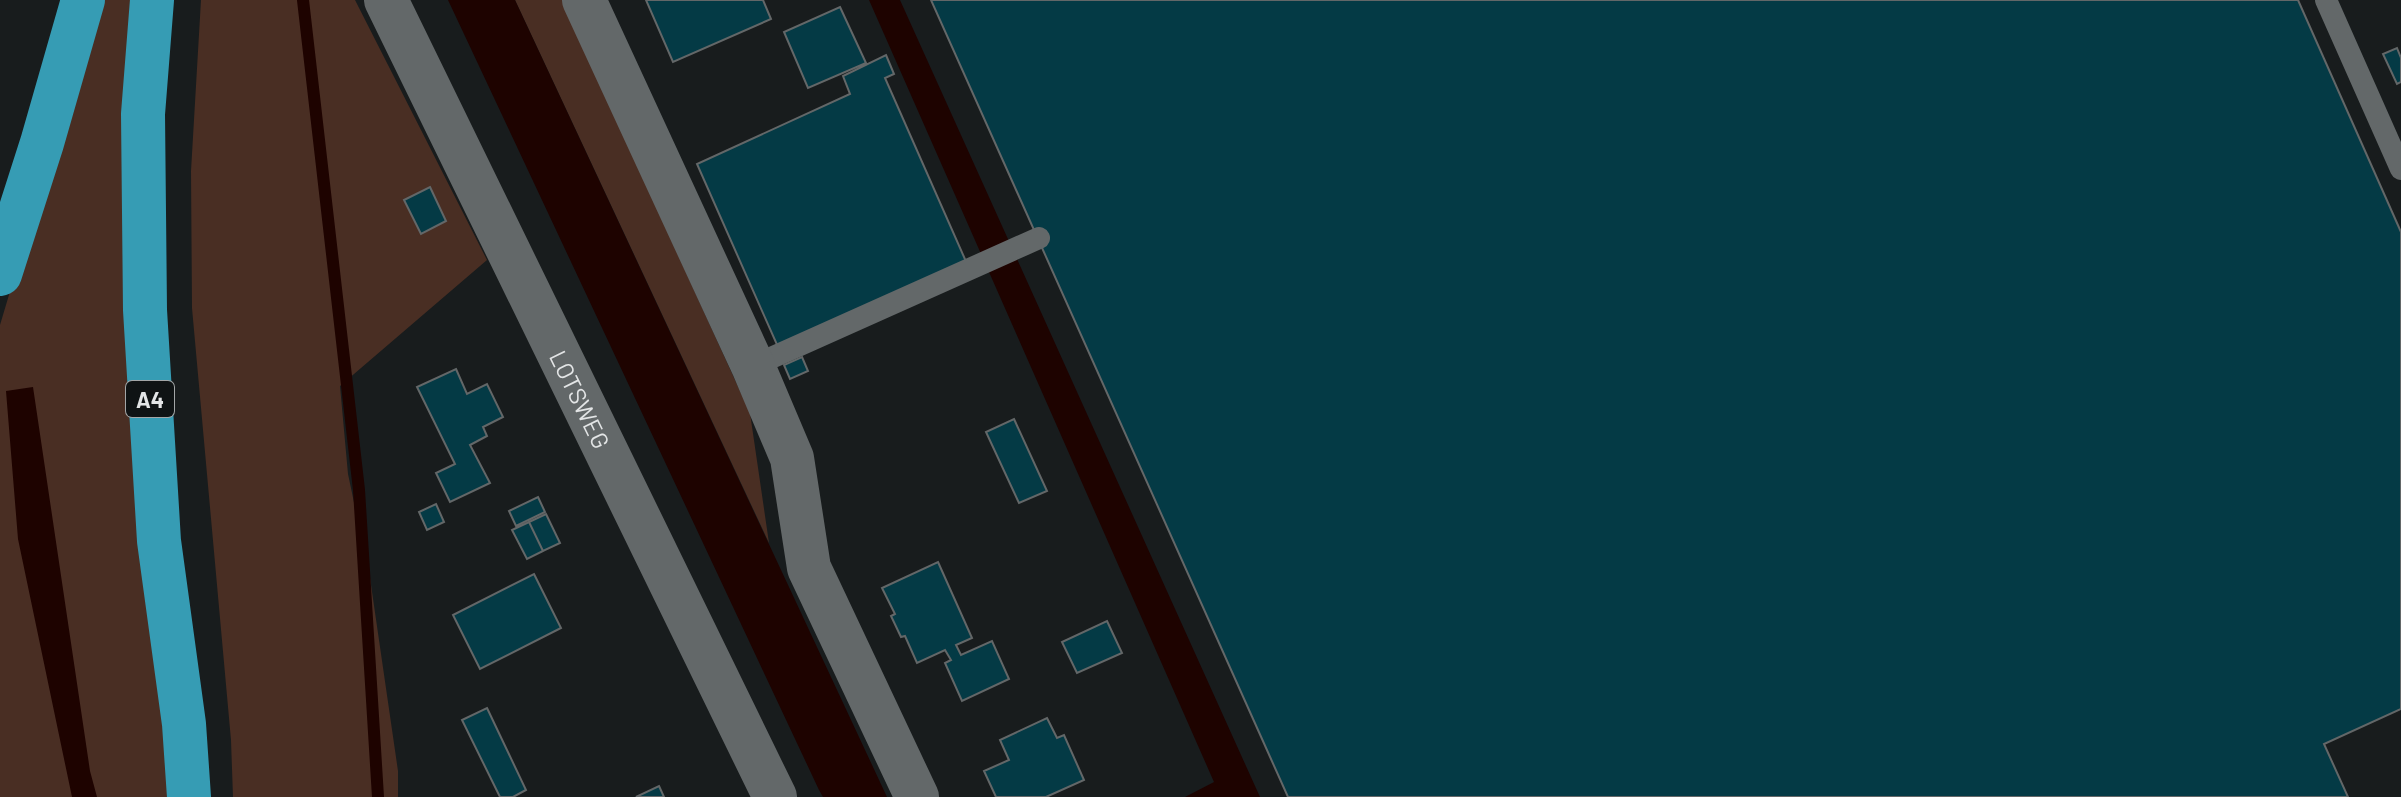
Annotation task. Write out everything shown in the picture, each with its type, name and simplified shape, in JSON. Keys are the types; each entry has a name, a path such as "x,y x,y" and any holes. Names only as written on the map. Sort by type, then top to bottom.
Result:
{"highway":[{"path":"0,274 83,0"},
{"name":"A4","path":"152,0 143,114 145,310 159,541 184,724 189,797"}],"street":[{"name":"LOTSWEG","path":"386,0 775,797"},
{"path":"584,0 753,366 792,458 809,568 917,797"}],"lane":[{"path":"2326,0 2401,169"},
{"path":"753,366 1037,239"}],"shaded area":[{"path":"97,0 139,0 172,797 0,797 0,325"},
{"path":"201,0 355,0 487,260 340,386 348,474 370,578 398,771 398,797 233,797 231,740 192,308 191,171"},
{"path":"448,0 515,0 887,797 823,797 819,790"},
{"path":"515,0 562,0 750,413 769,543"},
{"path":"869,0 900,0 1260,797 1185,797 1214,782"},
{"path":"33,387 90,771 97,797 72,797 18,539 6,391"}],"building":[{"path":"646,0 763,0 771,19 673,62"},
{"path":"931,0 2298,0 2401,232 2401,709 2324,744 2348,797 1288,797"},
{"path":"840,7 866,63 808,88 784,32"},
{"path":"2397,48 2401,58 2401,82 2397,84 2383,54"},
{"path":"886,55 894,74 885,78 968,266 778,347 697,164 850,94 843,76"},
{"path":"430,187 446,221 421,234 404,200"},
{"path":"802,357 808,371 790,379 784,365"},
{"path":"456,369 467,394 487,384 503,417 483,427 487,436 470,445 490,483 450,502 436,473 455,464 417,387"},
{"path":"1014,419 1047,491 1019,503 986,432"},
{"path":"538,497 545,512 516,526 509,511"},
{"path":"436,504 444,522 427,530 419,512"},
{"path":"546,514 560,543 543,551 529,522"},
{"path":"529,522 543,551 527,559 512,530"},
{"path":"938,562 972,638 956,645 961,655 992,641 1009,679 962,701 945,663 951,660 945,650 917,663 905,636 901,637 891,616 895,614 882,588"},
{"path":"534,574 561,628 480,669 453,615"},
{"path":"1107,621 1122,653 1077,673 1062,642"},
{"path":"487,708 526,790 513,797 500,797 462,720"},
{"path":"1047,718 1057,738 1064,735 1084,780 1046,797 996,797 984,771 1009,760 1000,740"},
{"path":"659,786 664,797 636,797"}],"waterway":[{"path":"303,0 359,490 378,797"}]}
